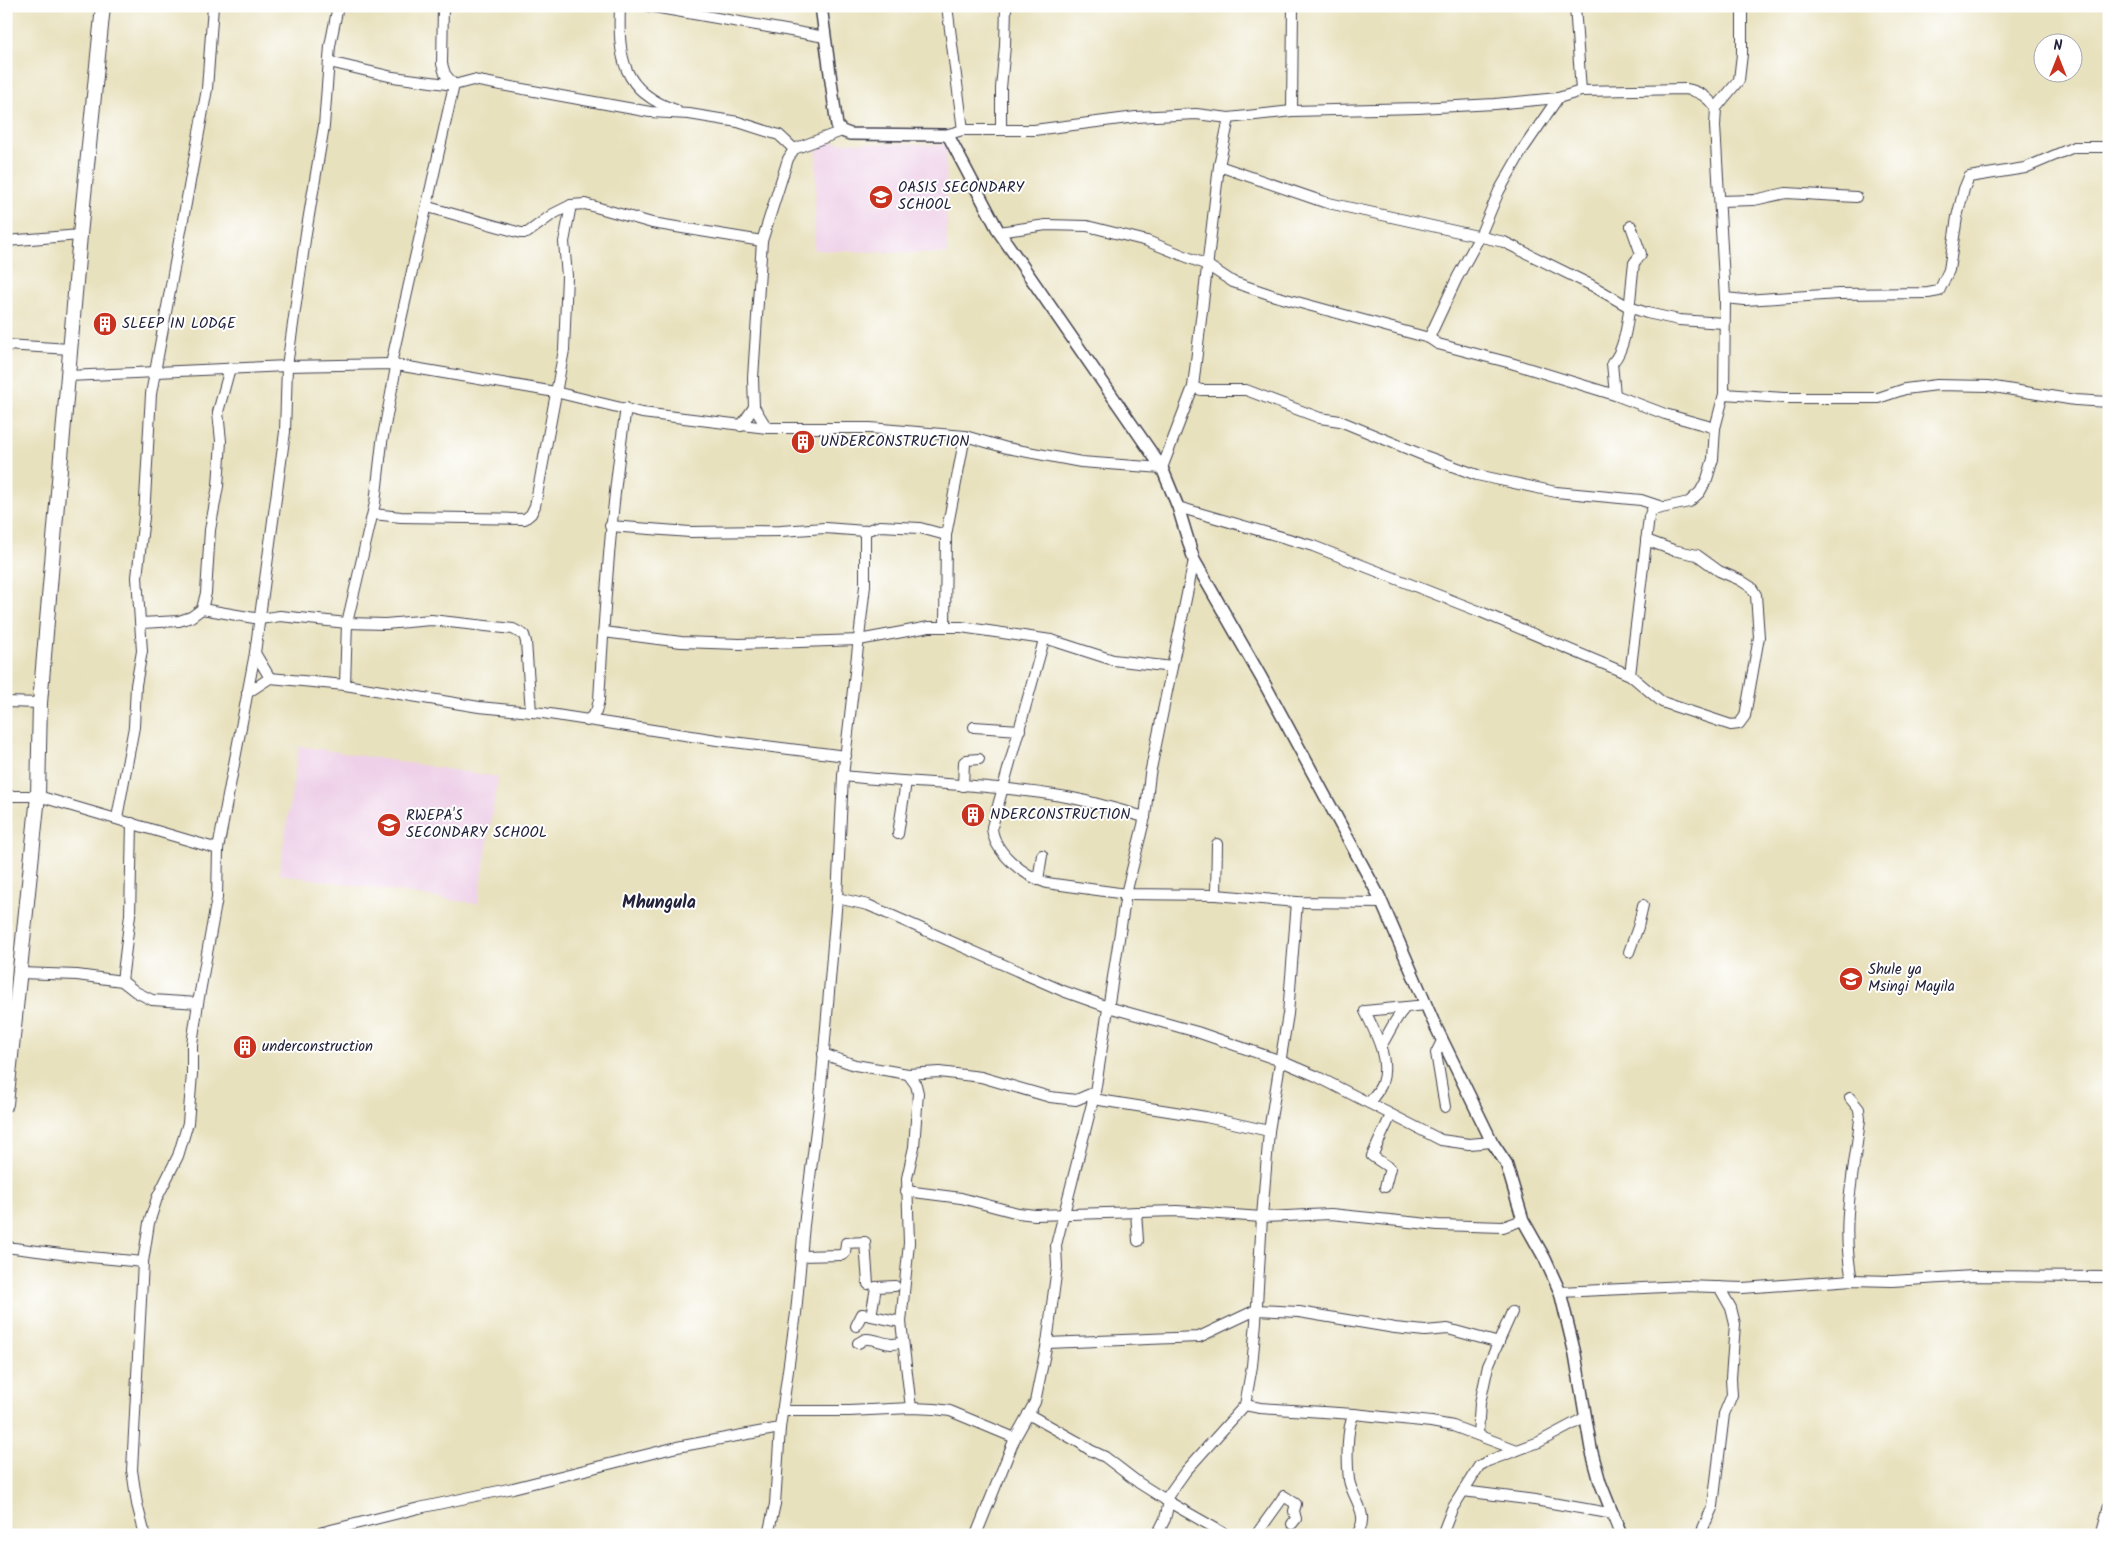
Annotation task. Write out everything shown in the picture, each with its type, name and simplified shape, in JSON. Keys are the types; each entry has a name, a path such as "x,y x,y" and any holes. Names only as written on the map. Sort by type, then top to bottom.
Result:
{"main road":[{"path":"6,1104 11,1007 20,973 38,796 40,703 80,235 103,6"}],"street":[{"path":"117,818 134,727 136,685 142,651 137,577 144,517 146,459 154,373 207,89 213,6"},
{"path":"145,1535 137,1504 132,1470 143,1262 149,1223 157,1198 178,1156 188,1122 192,1074 192,1044 217,898 218,849 260,619 285,432 287,366 324,126 330,46 338,6"},
{"path":"443,6 442,64 445,74 454,85"},
{"path":"620,6 620,44 635,85 642,94 658,104 689,114"},
{"path":"648,6 825,37"},
{"path":"821,6 835,119 837,126 842,132"},
{"path":"947,6 963,130"},
{"path":"1001,129 1001,88 1006,6"},
{"path":"1292,111 1293,6"},
{"path":"1575,6 1581,92"},
{"path":"1630,676 1650,514 1652,510 1689,502 1700,492 1708,479 1713,459 1715,428 1724,394 1725,298 1720,201 1715,150 1716,108 1739,80 1742,54 1742,6"},
{"path":"329,62 394,76 454,85 473,80 650,112 689,114 738,122 779,135 794,149"},
{"path":"344,685 347,623 372,514 393,366 415,253 428,207 454,85"},
{"path":"767,428 754,407 753,378 762,241 788,159 794,149 842,132 859,134 945,135 963,130 1034,130 1136,117 1196,114 1229,118 1292,111 1418,108 1558,98 1581,92 1686,89 1706,96 1716,108"},
{"path":"1429,338 1457,278 1480,236 1499,191 1523,149 1558,98"},
{"path":"1162,468 1193,387 1219,166 1229,118"},
{"path":"945,135 951,140 999,232 1162,468 1178,507 1194,560 1262,679 1382,902 1442,1041 1492,1142 1502,1154 1510,1173 1523,1220 1545,1259 1560,1292 1575,1354 1591,1448 1600,1482 1621,1535"},
{"path":"1725,298 1745,300 1840,294 1920,294 1939,291 1949,270 1957,217 1964,189 1970,177 2025,168 2074,147 2109,147"},
{"path":"1219,166 1324,202 1504,242 1591,285 1628,307 1679,320 1724,323"},
{"path":"1720,201 1754,200 1796,193 1856,196"},
{"path":"428,207 521,233 527,232 553,214 571,205 585,204 652,223 762,241"},
{"path":"372,514 400,517 525,519 531,514 535,506 564,350 567,276 564,242 571,205"},
{"path":"999,232 1046,225 1087,226 1147,241 1207,265 1232,282 1275,296 1429,338 1438,344 1511,363 1615,395 1665,414 1715,428"},
{"path":"1615,395 1612,364 1617,358 1623,340 1634,263 1640,254 1630,226"},
{"path":"6,241 80,235"},
{"path":"6,345 70,349"},
{"path":"68,376 287,366 393,366 555,392 642,413 767,428 870,428 965,436 1007,448 1080,462 1162,468"},
{"path":"141,623 179,621 191,617 202,608 206,592 210,530 218,486 221,441 218,412 230,368"},
{"path":"1724,394 1792,399 1878,398 1905,390 1937,385 1988,386 2076,400 2109,402"},
{"path":"1193,387 1201,390 1246,390 1310,414 1340,421 1452,467 1477,475 1556,492 1642,500 1663,507"},
{"path":"741,426 754,407"},
{"path":"587,721 596,712 600,700 610,526 626,408"},
{"path":"945,626 946,535 965,436"},
{"path":"1178,507 1313,546 1481,612 1630,676 1662,702 1736,726 1745,716 1758,651 1757,599 1752,587 1719,570 1697,555 1673,550 1646,540"},
{"path":"610,526 690,532 780,531 825,528 865,531 880,526 892,528 910,527 946,535"},
{"path":"768,1535 775,1504 780,1428 796,1313 820,1098 837,898 843,776 865,586 865,531"},
{"path":"976,1535 1015,1438 1034,1402 1047,1343 1057,1267 1056,1245 1094,1095 1126,894 1145,817 1150,774 1194,560"},
{"path":"202,608 260,619 280,616 347,623 385,624 431,620 513,629 520,632 526,642 531,712"},
{"path":"604,632 681,642 740,644 859,640 945,626 1044,640 1113,660 1172,667"},
{"path":"1044,640 992,827 996,842 1012,862 1038,880 1126,894 1216,895 1297,902 1382,902"},
{"path":"255,653 270,678"},
{"path":"247,693 270,678 344,685 479,707 564,716 760,746 846,756"},
{"path":"6,702 40,703"},
{"path":"974,727 1020,730"},
{"path":"963,786 964,762 979,759"},
{"path":"843,776 1002,788 1069,798 1145,817"},
{"path":"898,834 906,782"},
{"path":"6,796 38,796 218,849"},
{"path":"122,981 130,915 132,823"},
{"path":"1216,895 1217,844"},
{"path":"1038,880 1042,855"},
{"path":"837,898 868,905 1056,988 1108,1007 1197,1032 1280,1061 1316,1076 1441,1140 1469,1144 1492,1142"},
{"path":"1156,1535 1167,1514 1167,1501 1185,1472 1245,1405 1252,1366 1269,1131 1288,1014 1297,902"},
{"path":"1629,952 1638,927 1643,904"},
{"path":"20,973 77,975 122,981 136,992 152,1000 198,1003"},
{"path":"1369,1103 1382,1084 1381,1046 1365,1011 1426,1005"},
{"path":"1381,1046 1390,1032 1395,1018 1406,1007"},
{"path":"1442,1041 1436,1053 1445,1107"},
{"path":"823,1054 855,1065 908,1074 960,1073 981,1077 1030,1093 1068,1100 1076,1100 1094,1095 1269,1131"},
{"path":"908,1074 916,1085 918,1093 914,1147 908,1170 906,1192 909,1243 901,1322 911,1408"},
{"path":"1850,1098 1859,1109 1860,1119 1847,1217 1849,1262 1852,1280"},
{"path":"1385,1188 1390,1168 1372,1156 1391,1115"},
{"path":"906,1192 961,1198 1018,1213 1065,1214 1177,1211 1262,1217 1331,1214 1438,1225 1503,1227 1523,1220"},
{"path":"1136,1212 1138,1241"},
{"path":"801,1256 842,1255 846,1253 846,1243 865,1242 868,1284"},
{"path":"6,1247 68,1256 143,1262"},
{"path":"1560,1292 1650,1286 1804,1285 1852,1280 1892,1281 1973,1276 2109,1277"},
{"path":"871,1316 876,1287 895,1286"},
{"path":"1700,1535 1713,1506 1724,1414 1732,1394 1731,1378 1736,1324 1731,1308 1719,1287"},
{"path":"1047,1343 1199,1337 1256,1310 1300,1312 1396,1328 1448,1329 1499,1343"},
{"path":"1478,1435 1482,1388 1488,1366 1512,1312"},
{"path":"856,1326 862,1314 901,1322"},
{"path":"858,1343 866,1339 892,1344 903,1341"},
{"path":"1245,1405 1260,1408 1354,1414 1430,1422 1453,1426 1517,1450"},
{"path":"782,1411 849,1411 911,1408 950,1411 1015,1438"},
{"path":"1028,1414 1105,1457 1167,1501 1227,1535"},
{"path":"1354,1414 1349,1425 1349,1479 1362,1519 1361,1526 1356,1535"},
{"path":"1442,1535 1452,1509 1479,1466 1539,1442 1586,1417"},
{"path":"311,1535 335,1532 419,1508 513,1488 678,1447 780,1428"},
{"path":"1463,1491 1535,1500 1614,1514"},
{"path":"1256,1535 1284,1496 1296,1504 1294,1511 1296,1519 1292,1524"},
{"path":"2101,1535 2109,1506"}],"shaded area":[{"name":"OASIS SECONDARY SCHOOL","path":"817,142 946,145 947,254 814,250"},
{"name":"RWEPA'S SECONDARY SCHOOL","path":"299,746 498,777 478,904 279,874"}],"place":[{"name":"OASIS SECONDARY SCHOOL","path":"881,197"},
{"name":"SLEEP IN LODGE","path":"105,324"},
{"name":"UNDERCONSTRUCTION","path":"803,442"},
{"name":"NDERCONSTRUCTION","path":"973,815"},
{"name":"RWEPA'S SECONDARY SCHOOL","path":"389,825"},
{"name":"Shule ya Msingi Mayila","path":"1851,979"},
{"name":"underconstruction","path":"245,1047"}],"district":[{"name":"Mhungula","path":"659,903"}]}
